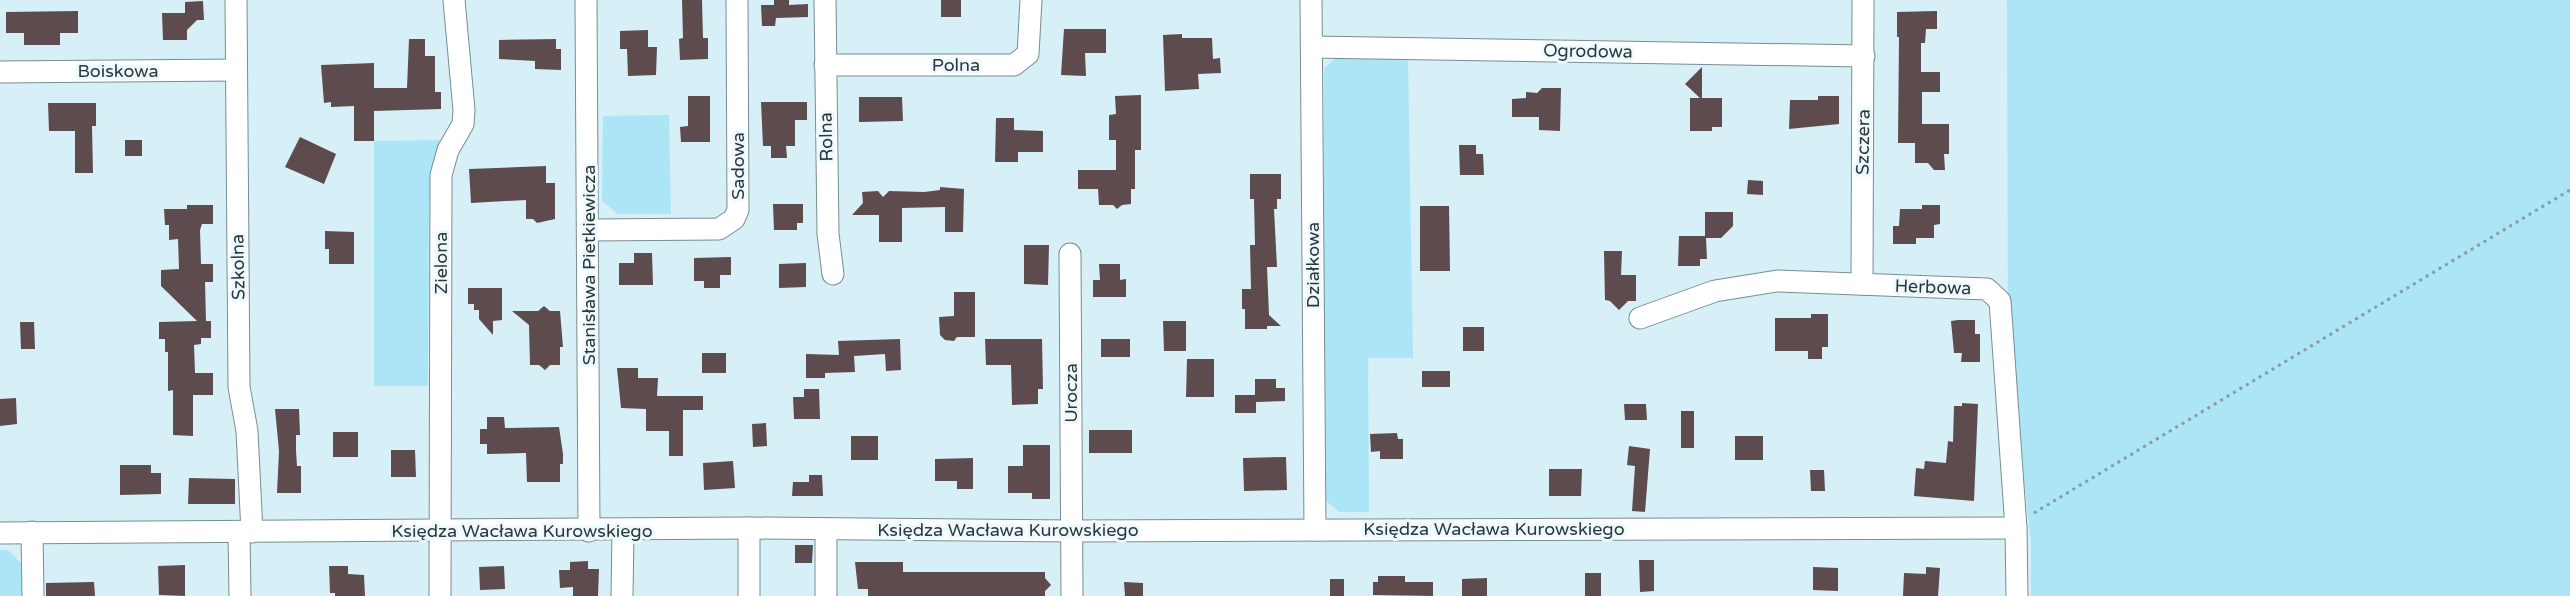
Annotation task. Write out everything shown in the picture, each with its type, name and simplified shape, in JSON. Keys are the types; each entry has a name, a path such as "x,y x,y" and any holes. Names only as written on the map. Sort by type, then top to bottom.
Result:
{"street":[{"name":"Szkolna","path":"236,0 239,387 247,431 246,532 240,596"},
{"name":"Zielona","path":"440,596 441,176 448,150 463,124 464,110 454,0"},
{"name":"Stanisława Pietkiewicza","path":"586,0 589,531"},
{"name":"Sadowa","path":"589,230 719,229 734,219 738,210 737,0"},
{"name":"Rolna","path":"825,0 828,234 833,274"},
{"name":"Polna","path":"825,65 1014,65 1028,54 1030,0"},
{"name":"Działkowa","path":"1311,0 1315,530"},
{"name":"Szczera","path":"1862,284 1863,0"},
{"name":"Ogrodowa","path":"1312,46 1864,56"},
{"name":"Boiskowa","path":"0,72 236,70"},
{"name":"Urocza","path":"1070,254 1072,596"},
{"name":"Herbowa","path":"1640,318 1715,291 1777,281 1987,289 2000,301 2016,528 2017,596"},
{"name":"Księdza Wacława Kurowskiego","path":"0,532 440,532 749,528 1072,531 2016,528"},
{"path":"749,528 749,596"},
{"path":"826,528 826,596"},
{"path":"622,596 623,530"},
{"path":"32,532 33,596"}],"path":[{"path":"2016,528 2055,499 2570,190"}],"shaded area":[{"path":"2007,0 2570,0 2570,596 2031,596 2031,543 2008,337"},
{"path":"1335,58 1408,59 1413,358 1368,358 1369,512 1339,512 1324,499 1324,69"},
{"path":"669,115 671,214 618,214 602,201 603,116"},
{"path":"441,140 429,203 428,386 374,386 374,141"},
{"path":"0,550 8,550 21,563 22,596 0,596"}],"building":[{"path":"682,0 702,0 703,38 708,38 708,59 680,60 679,39 683,38"},
{"path":"774,0 789,0 789,5 808,4 808,17 776,18 775,26 762,26 761,5 774,5"},
{"path":"941,0 961,0 961,17 941,17"},
{"path":"203,1 204,20 197,20 187,30 187,40 163,40 162,13 185,13 185,2"},
{"path":"78,11 78,33 60,33 60,45 24,45 24,33 6,33 6,12"},
{"path":"1937,11 1937,29 1926,29 1925,43 1921,43 1921,72 1940,72 1940,92 1922,92 1922,124 1949,124 1949,154 1944,154 1945,170 1934,170 1928,163 1915,163 1915,143 1898,143 1899,37 1897,37 1897,12"},
{"path":"1064,29 1106,29 1106,53 1085,53 1086,76 1061,75"},
{"path":"648,30 648,47 657,47 656,75 628,76 627,49 620,49 620,31"},
{"path":"1182,34 1182,38 1212,38 1213,59 1220,58 1221,73 1198,74 1199,89 1165,91 1163,35"},
{"path":"409,39 425,39 425,56 435,56 435,92 441,92 441,109 374,111 374,141 354,141 354,106 331,107 331,102 324,103 321,65 374,63 374,88 407,88"},
{"path":"556,39 556,49 561,49 561,70 535,69 535,61 499,59 499,40"},
{"path":"1702,67 1702,98 1722,98 1722,127 1712,127 1712,131 1690,131 1690,98 1700,98 1685,84"},
{"path":"1542,88 1561,88 1560,131 1539,130 1539,117 1512,117 1512,99 1526,98 1526,92 1537,93"},
{"path":"1141,95 1141,150 1135,150 1135,189 1131,189 1131,204 1122,205 1117,209 1113,205 1099,205 1098,189 1078,189 1078,170 1116,170 1116,140 1109,140 1109,115 1116,114 1115,96"},
{"path":"688,96 710,96 710,142 681,142 680,127 688,126"},
{"path":"1818,96 1839,96 1839,124 1789,129 1790,100 1818,100"},
{"path":"859,97 902,97 903,121 859,122"},
{"path":"761,102 807,102 807,120 795,120 795,146 786,146 787,158 771,158 771,146 763,146"},
{"path":"48,103 96,103 96,126 92,126 93,173 75,173 75,131 49,131"},
{"path":"996,118 1014,118 1014,130 1043,131 1043,152 1018,152 1018,162 995,162"},
{"path":"300,137 336,154 324,184 285,167"},
{"path":"125,140 142,140 142,156 125,156"},
{"path":"1459,145 1476,145 1476,154 1483,154 1484,175 1460,175"},
{"path":"546,166 546,183 555,183 555,219 537,223 533,219 526,219 526,200 471,203 469,169"},
{"path":"1250,174 1281,174 1281,199 1277,199 1277,209 1274,209 1277,267 1267,267 1269,315 1281,326 1267,326 1267,329 1245,329 1245,309 1242,309 1242,289 1251,289 1250,245 1255,245 1254,199 1250,199"},
{"path":"1748,180 1763,181 1763,195 1747,194"},
{"path":"940,187 964,189 963,232 945,232 945,207 902,208 902,242 879,242 879,215 852,215 863,203 862,192 878,191 883,197 889,191 924,192 940,190"},
{"path":"773,204 803,204 803,223 797,223 797,230 774,230"},
{"path":"187,205 213,205 213,224 202,224 200,230 201,264 213,264 213,282 205,282 206,321 211,321 211,338 201,338 201,344 194,345 195,373 213,373 213,395 193,395 193,436 173,435 173,390 168,391 168,352 165,352 165,339 159,339 159,322 197,321 161,286 161,270 179,269 178,239 169,240 169,225 165,225 164,209 187,209"},
{"path":"1922,205 1940,205 1940,224 1934,225 1934,238 1916,238 1916,244 1893,244 1893,226 1899,226 1900,209 1922,209"},
{"path":"1420,206 1449,206 1450,271 1420,271"},
{"path":"1705,212 1733,212 1733,226 1721,238 1706,238 1707,259 1700,259 1700,266 1678,266 1679,236 1705,236"},
{"path":"325,231 354,232 354,264 329,264 329,249 325,249"},
{"path":"1024,245 1049,245 1048,285 1024,284"},
{"path":"1604,251 1622,251 1621,275 1636,275 1636,301 1628,301 1619,310 1610,301 1605,300"},
{"path":"634,253 652,253 653,285 619,285 619,263 634,263"},
{"path":"731,257 731,275 720,275 720,288 704,288 704,281 694,281 694,258"},
{"path":"806,263 806,287 779,288 779,264"},
{"path":"1099,264 1120,264 1120,280 1126,279 1126,297 1093,297 1093,280 1100,280"},
{"path":"468,288 502,288 502,320 493,321 493,335 479,319 479,310 474,310 474,304 468,304"},
{"path":"954,292 975,292 975,337 957,337 954,341 945,340 940,335 939,317 954,316"},
{"path":"544,306 550,311 560,311 563,347 560,347 560,365 550,365 545,370 539,365 530,365 529,325 512,311 538,311"},
{"path":"1811,314 1828,314 1828,347 1822,347 1822,359 1808,359 1808,351 1775,351 1775,318 1811,318"},
{"path":"1975,320 1975,334 1980,334 1980,362 1961,362 1962,353 1954,353 1951,321"},
{"path":"1163,321 1186,321 1186,351 1164,351"},
{"path":"20,322 34,322 35,349 21,349"},
{"path":"1463,327 1484,327 1484,351 1463,351"},
{"path":"900,339 901,370 886,371 885,354 854,356 855,372 825,373 825,378 806,378 806,354 839,355 838,341"},
{"path":"985,339 1042,339 1043,389 1038,389 1038,404 1012,405 1011,365 986,365"},
{"path":"1101,339 1130,339 1130,357 1101,357"},
{"path":"702,353 726,353 726,373 702,373"},
{"path":"1187,359 1214,359 1214,397 1186,397"},
{"path":"617,368 638,368 638,378 658,378 657,396 703,396 703,410 683,410 683,456 669,456 669,431 646,431 646,409 621,408"},
{"path":"1422,371 1450,371 1450,387 1422,387"},
{"path":"1255,379 1276,379 1276,388 1285,388 1285,401 1256,402 1256,413 1235,413 1235,395 1255,395"},
{"path":"804,389 819,389 820,419 794,419 793,397 804,397"},
{"path":"16,398 17,424 0,426 0,399"},
{"path":"1962,403 1978,404 1974,501 1914,496 1916,468 1924,469 1925,461 1946,463 1948,441 1953,442 1954,406 1962,406"},
{"path":"1624,404 1646,404 1647,420 1625,420"},
{"path":"275,409 299,409 300,435 296,435 296,451 297,466 301,466 301,493 277,493 279,451"},
{"path":"1681,411 1694,411 1694,448 1681,448"},
{"path":"487,417 504,417 505,428 559,427 563,454 563,464 560,464 560,482 527,482 526,453 487,454 487,444 480,444 480,429 487,429"},
{"path":"766,423 767,446 753,447 752,424"},
{"path":"1089,430 1132,430 1132,453 1089,453"},
{"path":"333,432 358,432 358,457 333,457"},
{"path":"1397,433 1398,439 1403,439 1403,459 1380,459 1380,451 1371,452 1370,434"},
{"path":"851,436 878,436 878,460 851,460"},
{"path":"1735,436 1763,436 1763,460 1735,460"},
{"path":"1023,445 1050,445 1050,499 1032,499 1032,493 1008,493 1008,466 1023,466"},
{"path":"1629,446 1650,449 1645,512 1632,511 1635,466 1627,465"},
{"path":"391,450 415,450 416,477 391,477"},
{"path":"1286,457 1287,490 1244,491 1243,458"},
{"path":"973,458 973,489 957,489 957,481 935,481 935,459"},
{"path":"733,461 735,488 704,490 703,463"},
{"path":"120,465 151,465 151,473 161,473 161,494 120,495"},
{"path":"1549,469 1582,469 1581,496 1549,496"},
{"path":"1810,470 1824,470 1825,491 1811,491"},
{"path":"809,475 822,475 823,496 792,496 793,482 809,482"},
{"path":"189,478 235,479 235,504 188,504"},
{"path":"795,545 813,545 812,563 795,563"},
{"path":"1639,560 1654,560 1654,591 1640,592"},
{"path":"588,561 588,569 599,569 598,596 573,596 573,587 560,588 559,570 570,570 570,562"},
{"path":"855,562 903,562 903,572 1045,572 1045,578 1051,585 1045,591 1045,596 868,596 868,589 858,589"},
{"path":"185,565 185,596 159,595 158,566"},
{"path":"329,566 348,566 348,574 364,575 365,596 335,596 335,593 330,593"},
{"path":"504,566 505,589 480,590 479,567"},
{"path":"1813,567 1838,568 1838,591 1813,590"},
{"path":"1926,567 1940,568 1938,596 1903,596 1904,573 1926,574"},
{"path":"1585,573 1601,573 1601,596 1585,596"},
{"path":"1378,576 1405,576 1405,582 1433,582 1433,596 1373,595 1373,582 1378,582"},
{"path":"1487,578 1487,596 1462,596 1462,579"},
{"path":"1330,579 1344,579 1344,596 1330,596"},
{"path":"94,582 95,596 46,596 46,583"},
{"path":"1124,582 1143,583 1143,596 1125,596"}]}
